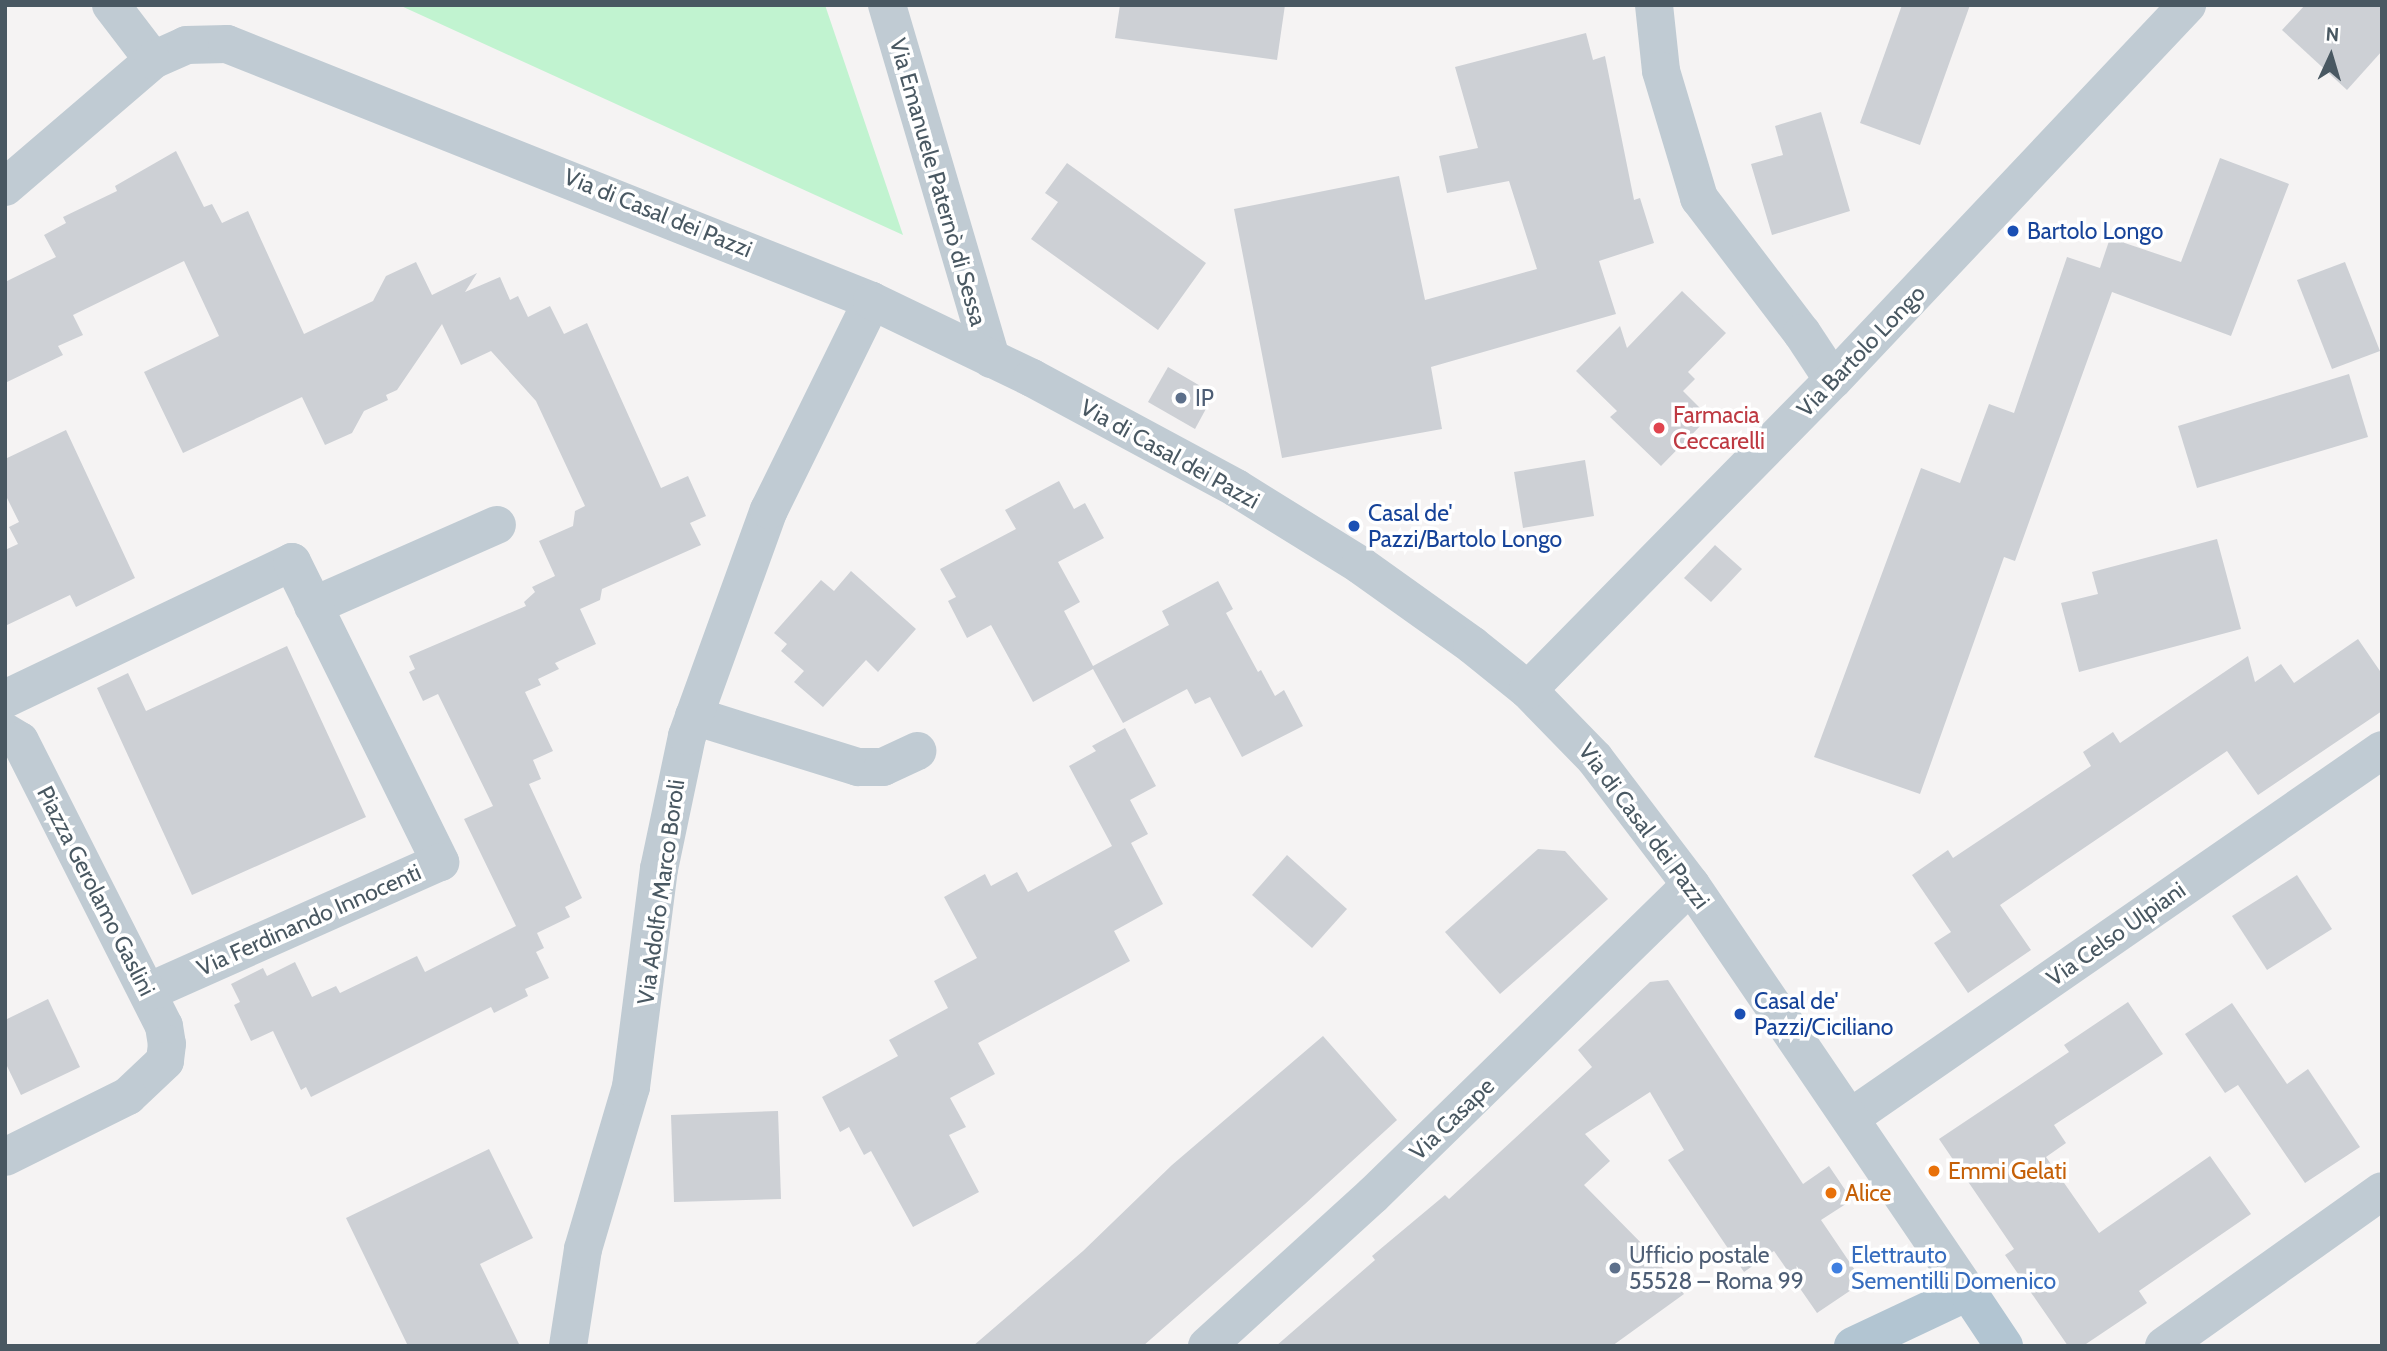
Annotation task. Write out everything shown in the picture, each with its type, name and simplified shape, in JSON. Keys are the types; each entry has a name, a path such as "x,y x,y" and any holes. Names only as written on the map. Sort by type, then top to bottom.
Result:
{"main road":[{"path":"1853,1346 1968,1292 2004,1346"}],"street":[{"path":"111,5 153,60"},
{"name":"Via Emanuele Paternò di Sessa","path":"887,5 991,359"},
{"path":"1654,5 1661,71 1699,198 1833,380"},
{"name":"Via Bartolo Longo","path":"1528,690 1833,380 2188,5"},
{"name":"Via di Casal dei Pazzi","path":"5,187 153,60 196,43 239,47 872,301 991,359 1276,513 1450,628 1528,690 1618,785 1691,885 1968,1292"},
{"name":"Via Adolfo Marco Boroli","path":"568,1346 578,1270 631,1087 659,869 677,776 694,716 769,510 872,301"},
{"path":"313,606 497,525"},
{"name":"Via Ferdinando Innocenti","path":"5,699 292,562 440,862 148,992"},
{"path":"694,716 858,766 883,767 918,751"},
{"name":"Piazza Gerolamo Gaslini","path":"5,732 20,741 148,992 164,1026 165,1061 128,1096 5,1157"},
{"name":"Via Celso Ulpiani","path":"1850,1118 2382,750"},
{"name":"Via Casape","path":"1207,1346 1373,1195 1691,885"},
{"path":"2164,1346 2382,1191"}],"green space":[{"path":"399,5 825,5 903,235"}],"building":[{"path":"1120,5 1285,5 1277,60 1115,38"},
{"path":"1902,5 1970,5 1920,145 1860,123"},
{"path":"2305,5 2382,5 2382,51 2347,90 2282,30"},
{"path":"1586,33 1593,60 1605,56 1634,200 1640,198 1654,243 1599,261 1616,314 1431,367 1442,429 1282,458 1234,209 1399,176 1425,300 1537,269 1509,181 1447,193 1439,156 1478,148 1455,67"},
{"path":"1821,112 1850,211 1772,235 1751,164 1783,155 1775,126"},
{"path":"176,151 204,207 212,204 222,223 248,211 304,334 373,301 386,276 416,262 432,295 477,273 465,292 500,277 510,300 518,296 528,317 550,306 564,334 587,323 661,488 688,476 706,516 690,523 701,545 602,589 600,600 580,609 596,644 555,663 559,669 538,679 541,685 525,692 553,751 533,760 541,779 529,784 582,898 565,907 570,917 537,933 544,948 536,952 549,978 525,989 528,996 494,1013 491,1007 311,1097 306,1087 301,1090 273,1031 251,1041 234,1005 240,1002 231,984 263,968 267,976 295,962 312,997 336,986 340,993 417,956 425,972 516,926 464,819 493,806 438,694 423,701 409,672 415,669 409,656 526,606 524,602 535,592 532,587 555,576 539,541 573,526 575,511 585,506 536,401 491,351 461,365 442,324 397,390 386,395 388,400 364,411 352,433 325,445 302,397 183,453 144,372 219,336 184,261 73,315 83,335 58,346 63,355 5,383 5,282 56,257 44,235 66,223 63,217 117,191 115,186"},
{"path":"2220,158 2289,184 2231,336 2112,292 2015,561 2004,557 1920,794 1814,757 1921,468 1960,483 1989,404 2014,413 2067,257 2100,268 2110,238 2181,262"},
{"path":"1067,163 1206,263 1158,330 1031,239 1058,202 1045,193"},
{"path":"2345,262 2380,351 2332,369 2297,280"},
{"path":"1682,291 1726,333 1688,372 1695,379 1683,391 1709,417 1661,466 1610,417 1617,411 1576,371 1620,326 1627,348"},
{"name":"IP","path":"1168,367 1214,394 1195,429 1148,402"},
{"path":"2349,374 2368,437 2197,488 2178,426"},
{"path":"66,430 135,578 76,607 70,595 5,626 5,550 18,544 9,527 19,522 5,494 5,459"},
{"path":"1585,460 1594,516 1523,528 1514,472"},
{"path":"1059,481 1074,509 1085,503 1104,538 1058,562 1080,602 1064,611 1093,666 1169,625 1162,611 1218,581 1233,609 1226,613 1258,672 1261,670 1275,696 1284,690 1303,726 1242,757 1210,697 1195,704 1187,689 1123,723 1093,669 1033,702 991,625 967,638 948,601 956,597 940,569 1016,529 1005,510"},
{"path":"2217,539 2241,629 2079,672 2061,603 2098,594 2092,572"},
{"path":"1715,545 1742,569 1711,602 1684,578"},
{"path":"851,571 916,629 878,672 866,660 823,707 794,682 804,671 781,651 787,644 774,633 821,580 834,591"},
{"path":"2358,639 2382,674 2382,711 2258,795 2227,751 2000,905 2031,950 1968,993 1934,943 1951,932 1912,875 1948,850 1953,858 2091,766 2083,752 2113,732 2120,743 2248,656 2255,682 2281,664 2294,683"},
{"path":"287,646 366,817 192,895 97,688 128,673 146,711"},
{"path":"1125,728 1156,786 1130,800 1148,834 1131,843 1163,904 1114,931 1130,961 978,1043 995,1074 950,1098 966,1127 949,1135 979,1192 913,1227 871,1151 864,1155 849,1127 840,1132 822,1097 898,1056 889,1040 948,1008 934,981 977,958 944,897 985,874 991,886 1017,872 1028,892 1112,846 1069,766 1096,751 1092,746"},
{"path":"1538,849 1565,851 1608,899 1500,994 1445,932"},
{"path":"1287,855 1347,909 1312,948 1252,895"},
{"path":"2297,875 2332,929 2267,970 2232,916"},
{"path":"1668,980 1803,1184 1829,1166 1852,1200 1821,1220 1863,1282 1817,1313 1774,1251 1744,1272 1668,1160 1684,1150 1650,1092 1585,1134 1610,1161 1584,1185 1650,1252 1684,1294 1612,1346 1276,1346 1375,1260 1372,1256 1445,1195 1449,1199 1592,1067 1578,1050 1650,982"},
{"path":"48,999 80,1067 21,1095 5,1062 5,1020"},
{"path":"2128,1002 2163,1054 2054,1125 2066,1143 2046,1157 2099,1233 2210,1156 2251,1214 2139,1291 2147,1303 2083,1346 2068,1346 2005,1255 2014,1249 1939,1139 2069,1052 2064,1045"},
{"path":"2232,1003 2287,1084 2308,1069 2360,1147 2305,1183 2238,1085 2225,1093 2185,1034"},
{"path":"1323,1036 1397,1120 1305,1204 1143,1346 973,1346 1083,1251 1172,1165"},
{"path":"778,1111 781,1199 674,1202 671,1115"},
{"path":"489,1149 533,1238 480,1264 520,1346 408,1346 346,1218"}],"place":[{"name":"Bartolo Longo","path":"2013,231"},
{"name":"IP","path":"1181,398"},
{"name":"Farmacia Ceccarelli","path":"1659,428"},
{"name":"Casal de' Pazzi/Bartolo Longo","path":"1354,526"},
{"name":"Casal de' Pazzi/Ciciliano","path":"1740,1014"},
{"name":"Emmi Gelati","path":"1934,1171"},
{"name":"Alice","path":"1831,1193"},
{"name":"Ufficio postale 55528 – Roma 99","path":"1615,1268"},
{"name":"Elettrauto Sementilli Domenico","path":"1837,1268"}]}
